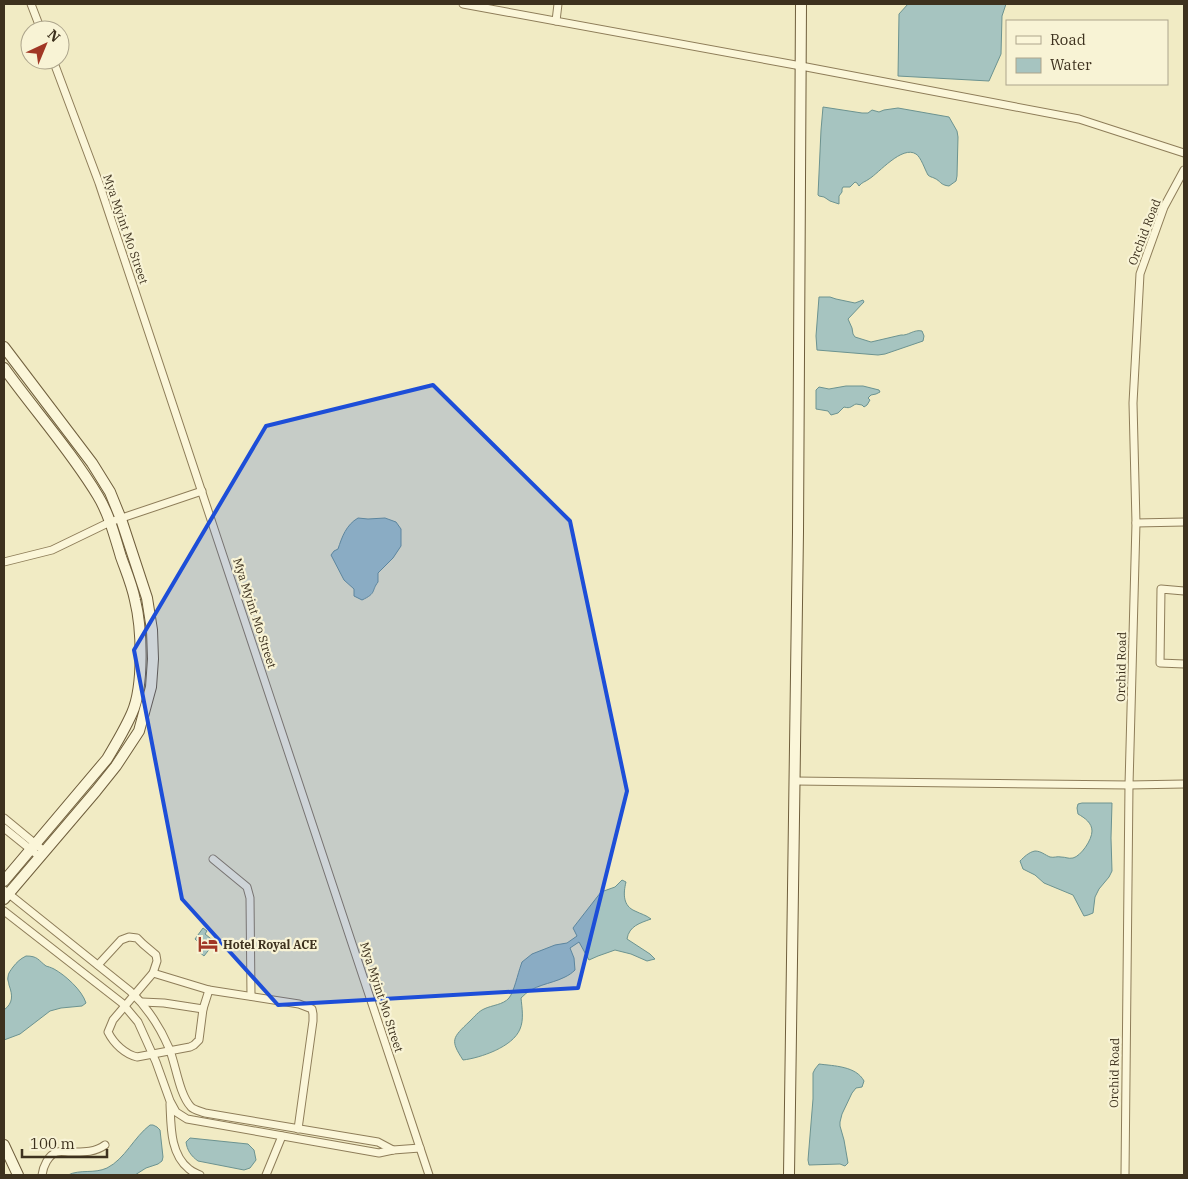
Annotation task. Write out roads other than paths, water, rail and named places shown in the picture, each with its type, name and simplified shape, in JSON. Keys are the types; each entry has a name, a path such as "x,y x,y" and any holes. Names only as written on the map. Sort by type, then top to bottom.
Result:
{"main road":[{"path":"789,1175 798,532 801,4"},
{"path":"4,346 92,463 110,492 147,598 152,630 153,660 151,687 139,731 116,766 42,854 5,894"},
{"path":"4,368 83,471 100,499 110,522 136,600 141,660 133,711 107,759 4,881"},
{"path":"4,1145 18,1175"}],"street":[{"path":"31,4 37,20"},
{"path":"463,4 1079,119 1184,153"},
{"path":"556,21 558,4"},
{"name":"Mya Myint Mo Street","path":"57,70 99,183 430,1175"},
{"name":"Orchid Road","path":"1125,1175 1129,785 1136,523 1133,403 1140,274 1164,208 1184,170"},
{"path":"4,562 52,550 110,522 202,491"},
{"path":"1136,523 1184,522"},
{"path":"1184,591 1161,589 1160,663 1184,664"},
{"path":"795,780 1129,785 1184,784"},
{"path":"4,818 33,847"},
{"path":"4,828 42,854"},
{"path":"213,859 247,887 249,892 251,996"},
{"path":"5,894 98,965 142,1002 156,1022 170,1052 186,1100 192,1108 204,1113 378,1142 393,1150"},
{"path":"4,911 124,1006 138,1022 176,1112 187,1119 379,1153 420,1148"},
{"path":"98,965 121,940 129,937 137,938 156,955 157,961 153,973 118,1013 108,1032 115,1044 130,1055 137,1057 194,1046 199,1040 203,1009 209,990"},
{"path":"153,973 209,990 299,1004 312,1009 314,1014 298,1129"},
{"path":"142,1002 164,1003 203,1009"},
{"path":"170,1101 171,1123 176,1153 189,1169 200,1175"},
{"path":"266,1175 282,1136"},
{"path":"42,1175 46,1164 56,1152 89,1152 105,1145"}],"water":[{"path":"908,4 1006,4 1002,16 1001,54 989,81 898,76 899,14"},
{"path":"823,107 862,113 868,113 872,110 879,112 898,108 949,117 957,131 958,137 956,181 949,186 929,176 918,156 910,152 898,156 859,186 855,182 850,187 843,187 839,196 839,204 819,196"},
{"path":"819,297 830,297 855,303 863,300 864,302 848,319 855,337 871,342 922,331 923,341 878,355 817,350 816,336"},
{"path":"863,386 879,390 880,392 871,395 868,398 870,400 864,407 856,404 844,407 838,413 831,415 828,411 816,409 816,390 819,387 829,389"},
{"path":"358,518 385,518 396,522 401,529 401,546 393,558 378,573 378,582 372,594 362,600 354,596 354,589 344,580 331,555 338,549 347,528"},
{"path":"1112,803 1112,871 1095,897 1093,913 1084,916 1073,895 1044,883 1035,875 1023,869 1020,861 1035,851 1051,857 1071,858 1076,857 1083,851 1092,835 1092,828 1086,819 1078,814 1078,804"},
{"path":"622,880 626,882 624,895 628,906 651,919 633,928 627,939 655,959 647,961 615,950 589,960 579,942 570,948 574,958 575,970 559,980 536,987 521,998 522,1022 520,1029 511,1041 478,1057 463,1060 455,1043 459,1031 480,1011 504,1002 509,998 522,962 532,954 555,945 567,943 577,936 573,928 601,892 615,887"},
{"path":"203,928 207,931 205,934 215,942 204,956 198,951 204,943 200,940 198,942 195,939"},
{"path":"26,956 35,958 63,975 73,983 86,1003 82,1006 50,1011 20,1034 4,1040 4,1010 9,1005 11,999 8,976 20,959"},
{"path":"819,1064 838,1066 856,1072 864,1081 862,1087 856,1088 852,1093 840,1122 848,1163 845,1166 840,1164 809,1165 813,1073"},
{"path":"150,1125 160,1130 163,1157 162,1161 158,1164 146,1168 135,1175 68,1175 107,1168 124,1154"},
{"path":"190,1138 248,1144 254,1150 256,1160 250,1168 244,1170 198,1161 187,1148 186,1142"}],"place":[{"name":"Hotel Royal ACE","path":"208,944"}]}
